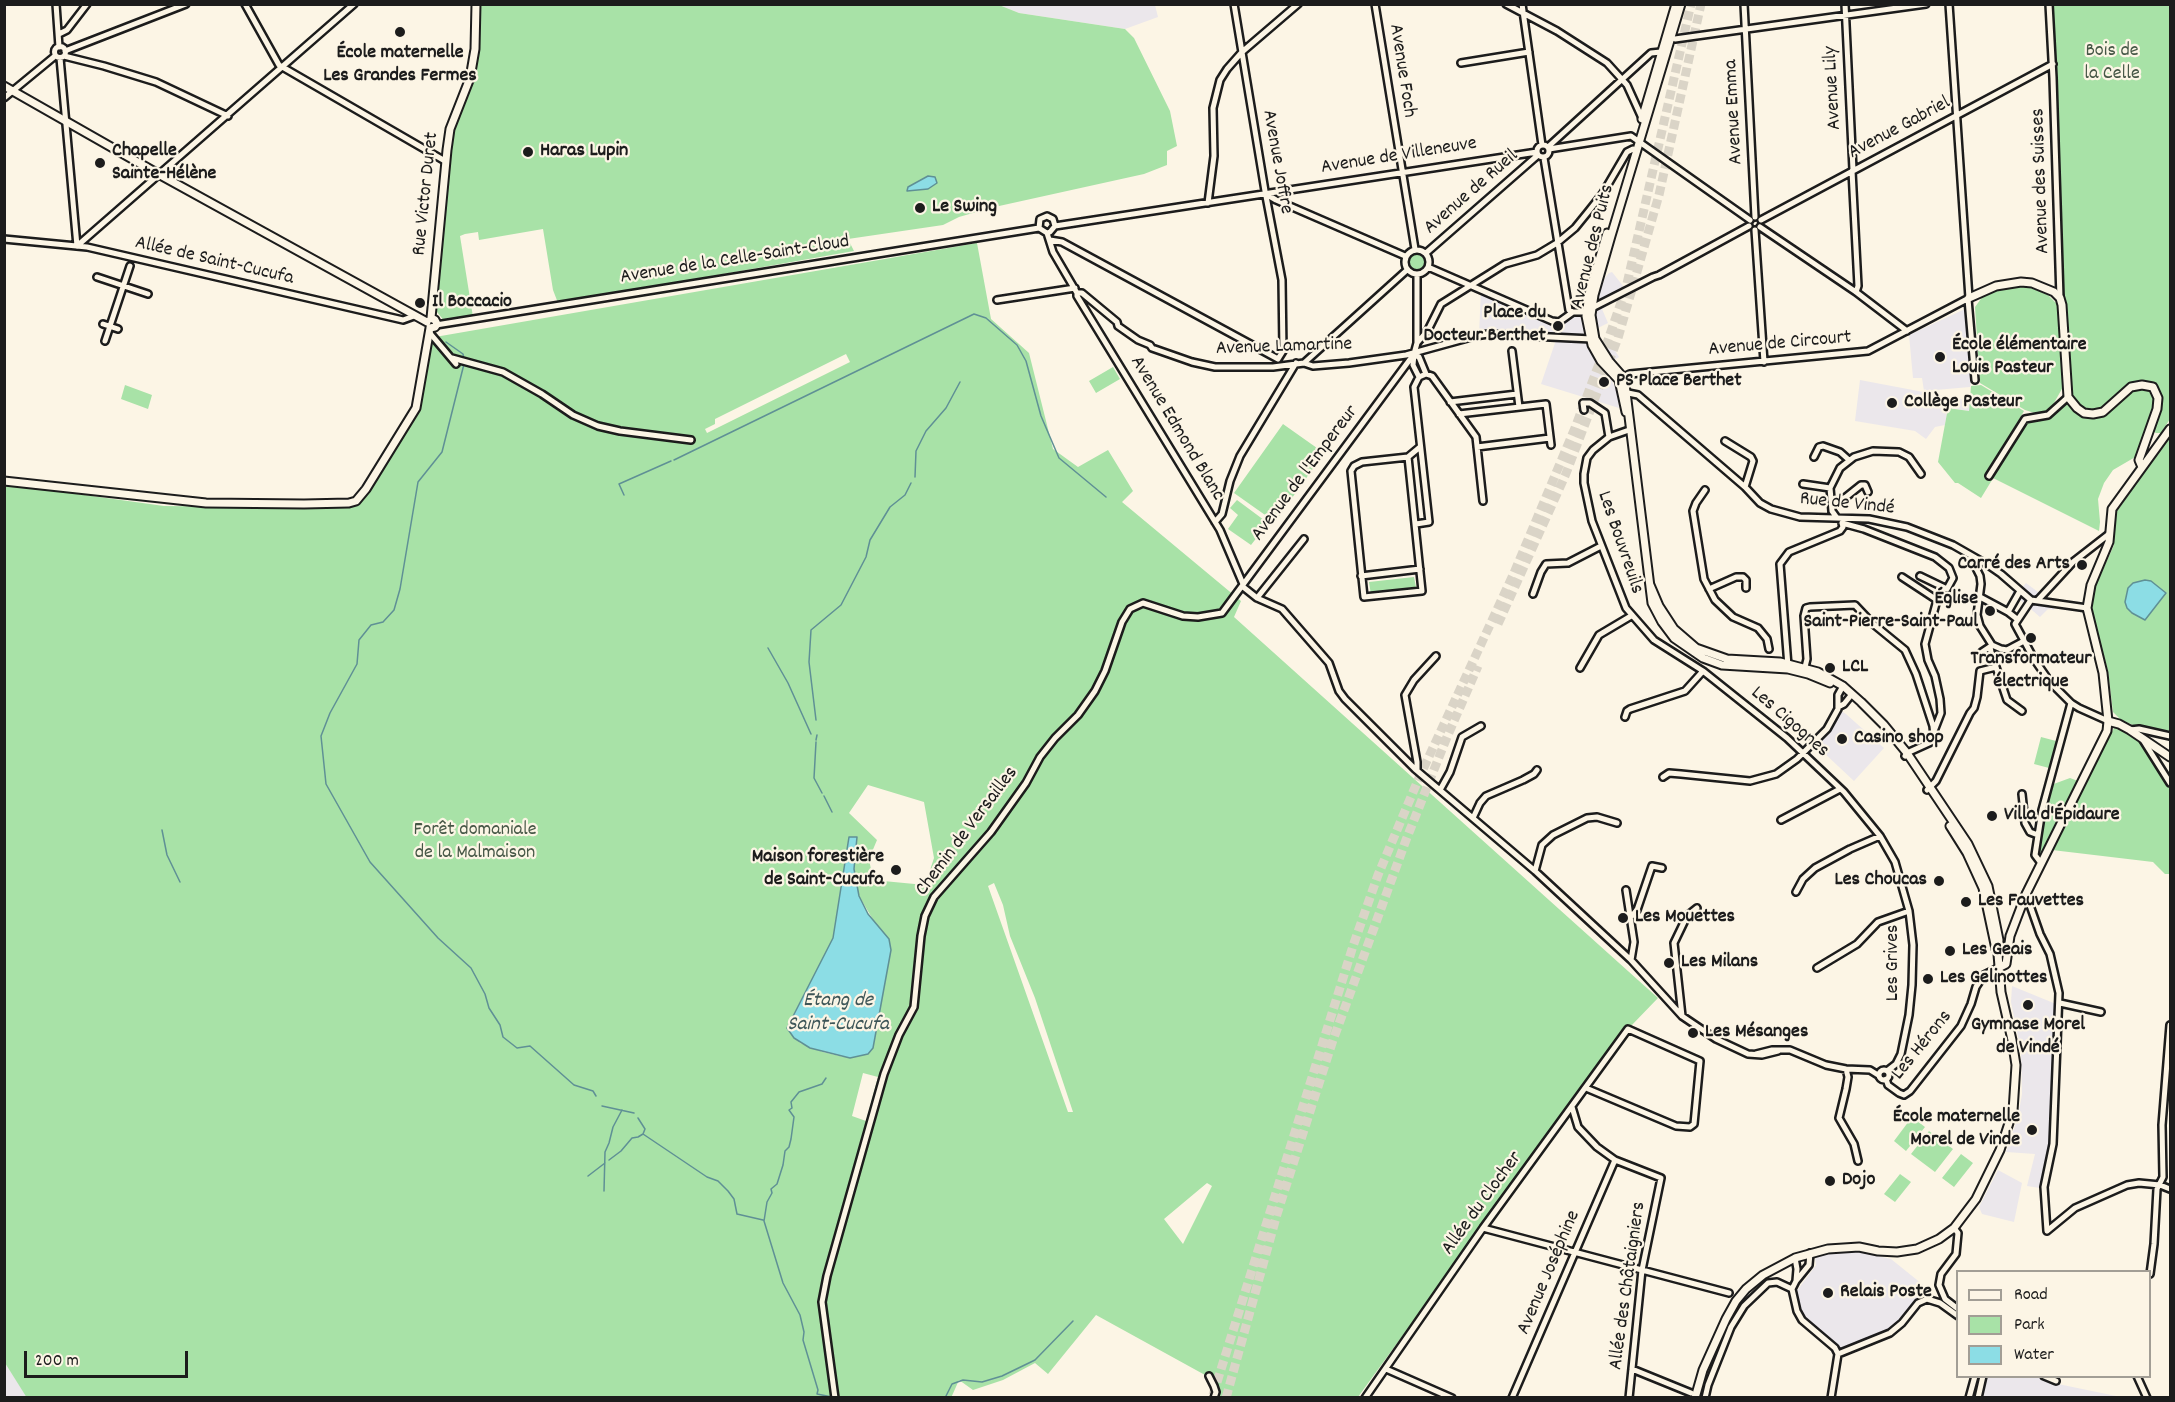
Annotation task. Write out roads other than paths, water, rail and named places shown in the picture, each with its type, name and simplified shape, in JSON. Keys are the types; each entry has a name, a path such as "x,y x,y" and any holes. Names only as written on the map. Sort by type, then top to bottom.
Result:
{"street":[{"path":"56,4 77,246"},
{"path":"59,34 67,30 87,4"},
{"path":"4,98 61,55 186,4"},
{"path":"245,4 279,65 445,161"},
{"path":"77,246 354,4"},
{"name":"Rue Victor Duret","path":"4,482 206,503 304,504 356,501 366,489 416,408 431,325 445,161 450,129 470,78 475,49 476,4"},
{"name":"Avenue Joffre","path":"1234,4 1282,280 1283,351 1278,362"},
{"path":"1208,203 1214,156 1213,108 1216,89 1227,69 1242,52 1298,4"},
{"name":"Avenue Foch","path":"1375,4 1415,249"},
{"path":"1506,4 1599,56 1623,79 1642,118"},
{"path":"1522,4 1549,154 1540,155"},
{"name":"Avenue des Puits","path":"1609,236 1642,118 1654,87 1661,52 1669,37 1676,4"},
{"name":"Avenue des Puits","path":"1681,4 1637,142 1588,310 1593,339 1621,379 1624,392 1650,585 1659,606 1674,629 1696,648 1727,659 1818,672 1851,695 1884,725 1968,844 1988,886 1997,924 1998,968 2014,1052 2015,1081 2013,1111 1992,1168 1976,1199 1954,1228 1928,1246 1906,1252 1842,1247 1795,1258 1763,1275 1736,1301 1692,1395"},
{"name":"Avenue Emma","path":"1744,4 1754,220 1758,228"},
{"name":"Avenue Lily","path":"1845,4 1858,286 1856,292"},
{"path":"1669,37 1675,39 1926,4"},
{"path":"1949,4 1975,381"},
{"name":"Avenue des Suisses","path":"2049,4 2060,298"},
{"path":"59,47 55,50 61,55 156,82 228,116"},
{"path":"1461,63 1529,52"},
{"path":"1547,147 1651,54 1661,52"},
{"name":"Avenue Gabriel","path":"1588,310 1659,275 1754,220 1852,171 2053,64"},
{"path":"4,86 431,325 454,361 503,372 573,415 597,426 692,440"},
{"path":"1573,312 1569,309 1538,147 1631,136 1754,220 1758,228 1764,362"},
{"path":"1417,343 1428,330 1441,304 1505,264 1537,255 1557,243 1575,228 1603,193 1627,152 1633,149"},
{"name":"Avenue de Villeneuve","path":"1266,194 1403,171 1540,155"},
{"name":"Avenue de Rueil","path":"1426,254 1540,155"},
{"path":"1283,191 1286,203"},
{"path":"1266,194 1284,204 1405,256"},
{"name":"Avenue de la Celle-Saint-Cloud","path":"431,325 1039,228 1040,219 1047,216 1053,219 1054,226 1266,194"},
{"path":"1039,228 1047,233 1053,230 1054,226"},
{"path":"1758,228 1856,292 1907,331"},
{"name":"Avenue Edmond Blanc","path":"1047,233 1053,252 1089,315 1225,539 1243,585"},
{"name":"Allée de Saint-Cucufa","path":"4,239 77,246 403,320 414,316"},
{"path":"1050,240 1062,242 1278,362"},
{"path":"1415,249 1420,249 1426,254 1429,258 1425,271 1417,274 1407,270 1404,262 1405,256 1415,249"},
{"path":"105,341 130,266"},
{"path":"1428,267 1556,322 1573,312 1588,310"},
{"path":"1304,363 1407,270"},
{"path":"1417,274 1417,343 1413,365 1419,377"},
{"path":"97,277 148,294"},
{"path":"1969,298 1996,286 2021,282 2043,287 2060,298 2064,325 2068,397 2079,410 2093,414 2106,410 2131,387 2142,385 2152,387 2156,392 2158,404 2139,460 2142,467"},
{"path":"997,300 1076,290"},
{"name":"Avenue Lamartine","path":"1076,290 1138,340 1163,353 1215,367 1278,362 1304,363 1313,366 1331,365 1414,354 1488,334 1593,339"},
{"name":"Avenue de Circourt","path":"1621,379 1630,374 1864,352 1969,298"},
{"path":"1089,315 1093,310 1101,308"},
{"path":"103,324 118,329"},
{"path":"1512,351 1519,407"},
{"path":"1414,354 1419,357 1429,375 1476,437 1483,501"},
{"name":"Avenue de l'Empereur","path":"1222,613 1414,354"},
{"path":"1215,522 1222,514 1227,490 1240,456 1296,363"},
{"path":"1419,377 1438,372"},
{"path":"1416,524 1429,522 1414,398 1414,387 1419,377"},
{"name":"Rue de Vindé","path":"1624,392 1638,395 1745,487 1760,503 1771,510 1800,517 1839,521 1875,520 1907,527 1945,542 1969,555 2001,574 2020,591 2035,600"},
{"path":"1450,402 1517,394"},
{"path":"1989,476 2025,419 2048,415 2068,397"},
{"path":"1584,410 1583,403 1590,403 1605,413 1609,437"},
{"path":"1459,414 1546,404 1550,442 1477,447"},
{"path":"1998,968 2006,964 2010,936 2026,894 2106,731 2108,721 2103,673 2087,608 2091,585 2106,550 2112,509 2170,429"},
{"name":"Les Bouvreuils","path":"1629,430 1609,437 1587,458 1584,483 1592,521 1620,598 1644,631 1665,648"},
{"path":"2148,433 2163,439"},
{"path":"1725,441 1751,457 1753,461 1745,487"},
{"path":"1814,458 1819,447 1823,446 1840,452 1849,460"},
{"path":"1408,457 1422,591 1364,597 1350,476 1354,466 1362,462 1408,457 1420,447"},
{"path":"1788,666 1781,560 1789,552 1840,531 1843,527 1833,515 1831,504 1830,488 1836,474 1849,460 1866,452 1892,451 1909,457 1921,474"},
{"path":"1803,484 1830,488"},
{"path":"1831,504 1861,485 1864,485 1868,492"},
{"path":"1705,490 1693,511 1701,567 1708,589 1723,609 1733,617 1764,633 1769,649"},
{"path":"1839,521 1935,557 1949,568 1953,578 1947,589 1920,576"},
{"path":"2109,534 2073,562 2035,600 2015,625 2046,676 2071,703 2119,724 2170,757"},
{"path":"1257,598 1304,539"},
{"path":"1533,594 1546,564 1568,563 1600,546"},
{"path":"1969,555 1980,576 1977,620 1992,645 2007,650 2024,641"},
{"path":"1361,576 1420,569"},
{"path":"1708,589 1736,577 1743,577 1746,580 1746,588"},
{"path":"1902,577 1937,600 1925,644 1928,660 1935,676 1941,713 1933,740 1906,755"},
{"path":"1243,585 1257,598 1282,609 1329,663 1345,699 1417,770 1534,871 1631,960 1682,1016 1716,1039 1748,1054 1790,1050 1816,1062 1846,1069 1870,1070 1881,1079 1886,1079 1889,1074 1881,1070 1878,1075"},
{"path":"2008,612 2020,591"},
{"path":"1980,597 2018,619"},
{"path":"2035,600 2087,608"},
{"name":"Chemin de Versailles","path":"836,1398 822,1302 827,1276 884,1074 899,1035 914,1007 921,936 925,916 934,897 991,832 1054,738 1078,715 1095,691 1105,671 1122,622 1130,609 1143,603 1183,616 1197,617 1222,613"},
{"path":"1804,670 1807,659 1804,616 1806,608 1855,605 1872,623 1905,650 1917,674 1934,731"},
{"name":"Les Bouvreuils","path":"1580,668 1599,634 1631,616"},
{"path":"1982,652 1992,645"},
{"path":"1992,645 1990,649 2007,700 2022,711"},
{"name":"Les Cigognes","path":"1665,648 1703,671 1778,730 1844,792 1880,836 1889,851"},
{"path":"1417,770 1406,695 1414,680 1436,656"},
{"path":"1929,789 1936,781 1974,708 1980,671 1995,667"},
{"path":"1624,717 1630,709 1685,691 1703,671"},
{"path":"1663,777 1669,773 1746,781 1757,780 1782,771 1827,729 1838,707 1837,701 1842,688"},
{"path":"1838,707 1844,704 1851,695"},
{"path":"2041,863 2035,855 2038,835 2048,782 2071,703"},
{"path":"1440,790 1450,772 1462,737 1481,726"},
{"path":"2130,730 2139,729 2170,736"},
{"path":"2142,739 2170,783"},
{"path":"1473,818 1486,796 1523,780 1537,770"},
{"path":"1781,820 1840,789"},
{"path":"2022,794 2025,823 2030,832 2038,835"},
{"path":"1534,871 1542,845 1553,836 1587,818 1597,817 1617,823"},
{"path":"1796,892 1803,879 1815,868 1880,836"},
{"name":"Les Grives","path":"1887,1071 1898,1062 1909,1015 1913,945 1905,893 1889,851"},
{"path":"1630,918 1637,910 1652,866 1662,868"},
{"path":"1626,890 1634,942 1631,960"},
{"path":"2026,894 2040,934 2050,954 2060,1004 2053,1144 2044,1188 2047,1231 2075,1208 2127,1185 2139,1183 2160,1185 2170,1189"},
{"path":"1682,1016 1674,943 1687,916 1697,908"},
{"path":"1817,968 1857,944 1878,922 1909,910"},
{"name":"Les Hérons","path":"1886,1079 1888,1085 1903,1095 1910,1091 1960,1026 1967,1014 1976,987 1984,975 1998,968"},
{"path":"2060,1004 2101,1012"},
{"path":"2151,1270 2157,1189 2163,1177 2163,1109 2170,1025"},
{"name":"Allée du Clocher","path":"1365,1398 1483,1228 1628,1029 1700,1061 1694,1124 1690,1127 1676,1126 1586,1088"},
{"path":"1846,1069 1848,1077 1839,1118 1854,1144 1858,1161"},
{"path":"1572,1107 1578,1127 1597,1147 1615,1160"},
{"name":"Allée des Châtaigniers","path":"1615,1160 1661,1178 1642,1270 1629,1398"},
{"name":"Avenue Joséphine","path":"1512,1398 1615,1160"},
{"path":"1483,1228 1729,1293"},
{"path":"1954,1228 1958,1233 1956,1254 1944,1269 1939,1280 1945,1299 1956,1308"},
{"path":"1810,1253 1809,1265 1792,1289 1797,1311 1802,1320 1835,1348 1838,1354 1831,1398"},
{"path":"1795,1258 1796,1281"},
{"path":"1705,1398 1731,1327 1744,1306 1768,1283 1777,1282 1792,1289"},
{"path":"1838,1354 1890,1333 1902,1323 1918,1303 1927,1299 1940,1303 1956,1315"},
{"path":"1386,1369 1452,1398"},
{"path":"1632,1369 1692,1395"},
{"path":"1209,1376 1215,1395 1223,1398"},
{"path":"1969,1398 1975,1378"},
{"path":"1978,1398 1983,1378"},
{"path":"2046,1378 2056,1382"},
{"path":"2137,1378 2147,1398"}],"water":[{"path":"928,176 935,177 937,183 928,189 907,191 908,187"},
{"path":"2151,581 2166,593 2145,620 2132,613 2125,602 2128,588 2133,583"},
{"name":"Étang de Saint-Cucufa","path":"849,837 857,837 854,869 859,896 868,914 889,939 891,950 873,1048 868,1054 850,1058 810,1048 794,1038 787,1028 833,938"}],"waterway":[{"path":"674,460 974,314 986,318 1017,345 1026,361 1041,416 1059,458 1106,497"},
{"path":"446,342 463,354 464,359"},
{"path":"464,364 442,452 418,482 400,589 394,610 383,622 371,625 359,640 357,664 330,713 321,736 326,784 370,862 438,938 471,968 485,994 489,1008 500,1025 503,1037 517,1048 530,1046 574,1085 593,1091 596,1096"},
{"path":"915,477 916,451 926,431 946,408 960,382"},
{"path":"624,495 619,484 671,461"},
{"path":"816,720 809,662 811,630 841,605 866,557 870,540 890,507 905,495 911,483"},
{"path":"768,648 788,683 811,734"},
{"path":"816,740 817,735"},
{"path":"816,742 814,778 822,793"},
{"path":"824,796 832,812"},
{"path":"162,830 167,855 180,882"},
{"path":"826,1078 822,1084 799,1092 791,1102 792,1108 789,1110 794,1117 791,1139 785,1151 777,1184 771,1189 772,1193 767,1202 764,1221 783,1283 800,1315 804,1332 803,1340 818,1390 817,1394 832,1397"},
{"path":"602,1106 634,1113"},
{"path":"604,1191 605,1152 613,1127 622,1110"},
{"path":"638,1118 645,1129 643,1134 707,1177 718,1181 734,1199 737,1214 763,1220"},
{"path":"609,1160 632,1138 643,1134"},
{"path":"588,1176 605,1163"},
{"path":"945,1398 952,1384 963,1380 982,1382 1002,1376 1035,1360 1073,1321"}],"tunnel":[{"path":"1213,1395 1353,946 1378,875 1419,778 1514,573 1575,428 1626,288 1691,4"},
{"path":"1498,624 1565,476 1618,338 1659,195 1701,4"},
{"path":"1226,1398 1277,1214 1332,1043 1406,840 1478,666"}],"place":[{"name":"École maternelle Les Grandes Fermes","path":"400,32"},
{"name":"Haras Lupin","path":"528,152"},
{"name":"Chapelle Sainte-Hélène","path":"100,163"},
{"name":"Le Swing","path":"920,208"},
{"name":"Il Boccacio","path":"420,303"},
{"name":"Place du Docteur Berthet","path":"1558,326"},
{"name":"École élémentaire Louis Pasteur","path":"1940,357"},
{"name":"PS Place Berthet","path":"1604,382"},
{"name":"Collège Pasteur","path":"1892,403"},
{"name":"Carré des Arts","path":"2082,565"},
{"name":"Église Saint-Pierre-Saint-Paul","path":"1990,611"},
{"name":"Transformateur électrique","path":"2031,638"},
{"name":"LCL","path":"1830,668"},
{"name":"Casino shop","path":"1842,739"},
{"name":"Villa d'Épidaure","path":"1992,816"},
{"name":"Maison forestière de Saint-Cucufa","path":"896,870"},
{"name":"Les Choucas","path":"1939,881"},
{"name":"Les Fauvettes","path":"1966,902"},
{"name":"Les Mouettes","path":"1623,918"},
{"name":"Les Geais","path":"1950,951"},
{"name":"Les Milans","path":"1669,963"},
{"name":"Les Gelinottes","path":"1928,979"},
{"name":"Gymnase Morel de Vindé","path":"2028,1005"},
{"name":"Les Mésanges","path":"1693,1033"},
{"name":"École maternelle Morel de Vinde","path":"2032,1130"},
{"name":"Dojo","path":"1830,1181"},
{"name":"Relais Poste","path":"1828,1293"}],"park label":[{"name":"Bois de la Celle","path":"2112,64"},
{"name":"Forêt domaniale de la Malmaison","path":"475,842"}]}
